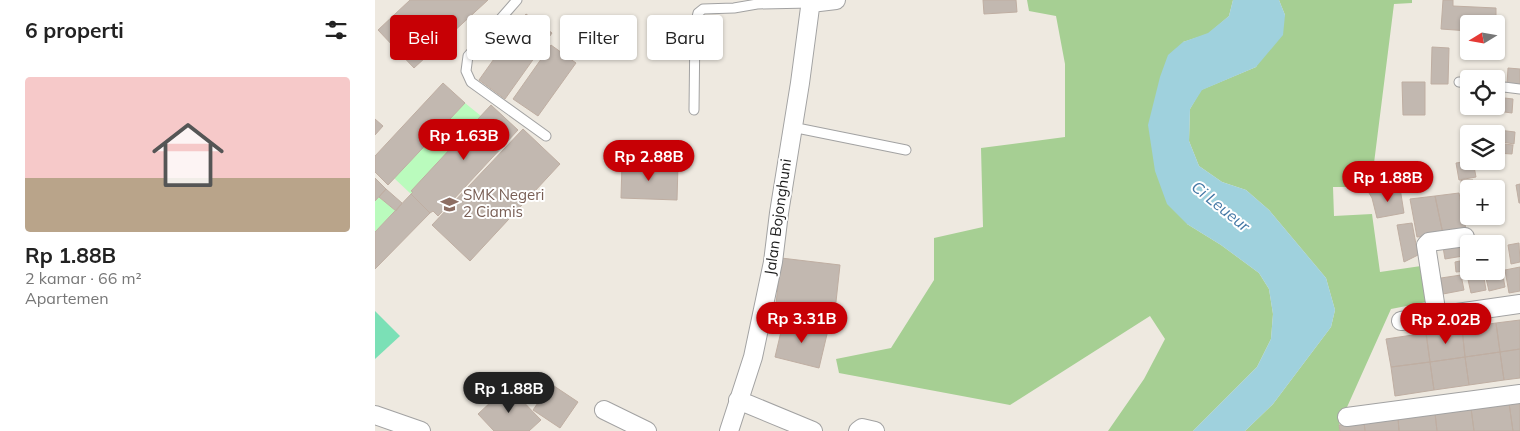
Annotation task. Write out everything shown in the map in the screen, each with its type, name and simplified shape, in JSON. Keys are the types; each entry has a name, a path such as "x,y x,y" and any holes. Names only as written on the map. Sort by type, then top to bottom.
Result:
{"street":[{"path":"811,1 836,0"},
{"name":"Jalan Bojonghuni","path":"729,431 753,357 773,262 811,1"},
{"path":"1437,316 1426,245 1429,242 1460,238"},
{"path":"1401,321 1520,304"},
{"path":"1347,416 1520,394"},
{"path":"738,400 813,431"},
{"path":"604,410 647,431"},
{"path":"375,415 421,431"},
{"path":"858,431 862,428 875,431"}],"lane":[{"path":"517,0 468,56 466,71 471,82 546,136"},
{"path":"694,110 695,31 697,16 700,11 757,4 811,1"},
{"path":"1505,87 1520,89"},
{"path":"792,127 906,150"}],"green space":[{"path":"1027,0 1233,0 1229,16 1208,34 1183,42 1187,224 1221,245 1259,273 1269,289 1273,314 1271,339 1257,367 1193,431 1108,431 1144,379 1165,339 1150,316 1010,405 839,373 836,359 891,348 934,280 934,238 983,227 981,148 1065,137 1065,64 1056,16 1029,11"},
{"path":"1279,0 1412,0 1412,3 1394,4 1371,187 1333,187 1334,216 1372,214 1380,272 1421,266 1427,302 1391,309 1339,425 1340,431 1245,431 1273,404 1331,327 1335,310 1326,278 1269,210 1246,190 1222,182 1199,166 1189,141 1190,109 1201,90 1256,67 1285,15"},
{"path":"465,103 481,116 411,194 394,178"},
{"path":"379,197 396,211 375,232 375,201"},
{"path":"375,311 400,336 375,359"}],"water":[{"name":"Ci Leueur","path":"1233,0 1279,0 1285,15 1283,35 1256,67 1202,90 1190,109 1189,141 1199,166 1222,182 1246,190 1269,210 1326,278 1335,310 1331,327 1273,404 1245,431 1193,431 1257,367 1271,339 1273,314 1269,289 1259,273 1221,245 1187,224 1167,204 1155,171 1148,125 1160,77 1168,55 1183,42 1208,33 1229,16"}],"building":[{"path":"410,0 488,0 472,15 467,15 467,19 457,28 457,15 394,15"},
{"path":"983,0 1016,0 1017,12 984,14"},
{"path":"1443,0 1453,0 1453,6 1496,8 1496,15 1460,15 1460,30 1441,29"},
{"path":"390,19 390,43 378,30"},
{"path":"551,45 560,51 560,60 572,60 576,63 538,116 513,99 540,60 550,60"},
{"path":"1432,47 1449,48 1448,84 1431,84"},
{"path":"406,60 423,60 414,68"},
{"path":"493,60 533,60 505,99 479,80"},
{"path":"1508,68 1520,69 1520,85 1507,84"},
{"path":"1402,82 1425,82 1425,115 1403,115"},
{"path":"443,83 465,103 388,185 375,172 375,156"},
{"path":"1505,98 1513,99 1512,113 1505,112"},
{"path":"491,105 518,130 438,216 433,211 430,213 411,194 413,192 411,191"},
{"path":"375,119 383,126 375,135"},
{"path":"523,129 560,164 470,261 432,225"},
{"path":"1505,131 1515,132 1514,144 1505,142"},
{"path":"1505,144 1513,145 1512,154 1505,154"},
{"path":"1460,162 1460,170 1475,170 1476,177 1459,180 1456,163"},
{"path":"622,163 678,165 677,200 621,198"},
{"path":"375,178 386,189 375,201"},
{"path":"1520,184 1520,203 1519,203 1516,185"},
{"path":"1400,188 1404,213 1377,218 1369,193"},
{"path":"386,189 402,203 396,211 379,197"},
{"path":"1459,193 1460,225 1465,225 1466,230 1443,234 1435,196"},
{"path":"411,194 430,213 375,269 375,232"},
{"path":"1435,196 1443,234 1417,237 1410,199"},
{"path":"1412,223 1418,255 1404,262 1397,225"},
{"path":"1519,243 1520,262 1511,264 1508,245"},
{"path":"1460,244 1460,256 1445,259 1443,247"},
{"path":"781,258 840,265 834,320 775,313"},
{"path":"1460,261 1460,272 1456,272 1455,262"},
{"path":"1520,267 1520,291 1509,293 1505,270"},
{"path":"1460,275 1464,290 1443,294 1441,278"},
{"path":"1468,280 1484,280 1486,290 1471,293"},
{"path":"1486,280 1504,280 1505,287 1489,291"},
{"path":"784,319 828,330 819,368 775,357"},
{"path":"1520,320 1520,349 1500,352 1496,323"},
{"path":"1496,323 1500,352 1465,357 1462,328"},
{"path":"1462,328 1465,357 1430,362 1426,333"},
{"path":"1426,333 1430,362 1391,367 1386,339"},
{"path":"1520,349 1520,378 1504,380 1500,352"},
{"path":"1500,352 1504,380 1469,385 1465,357"},
{"path":"1465,357 1469,385 1434,390 1430,362"},
{"path":"1430,362 1434,390 1395,396 1391,367"},
{"path":"551,384 578,402 560,428 533,410"},
{"path":"508,386 541,420 529,431 494,431 478,414"},
{"path":"1520,402 1520,431 1513,431 1509,403"},
{"path":"1509,403 1513,431 1474,431 1471,408"},
{"path":"1471,408 1474,431 1437,431 1435,413"},
{"path":"1435,413 1437,431 1399,431 1398,418"},
{"path":"1398,418 1399,431 1365,431 1364,422"},
{"path":"1364,422 1365,431 1340,431 1339,425"}],"place":[{"name":"SMK Negeri 2 Ciamis","path":"449,204"}]}
